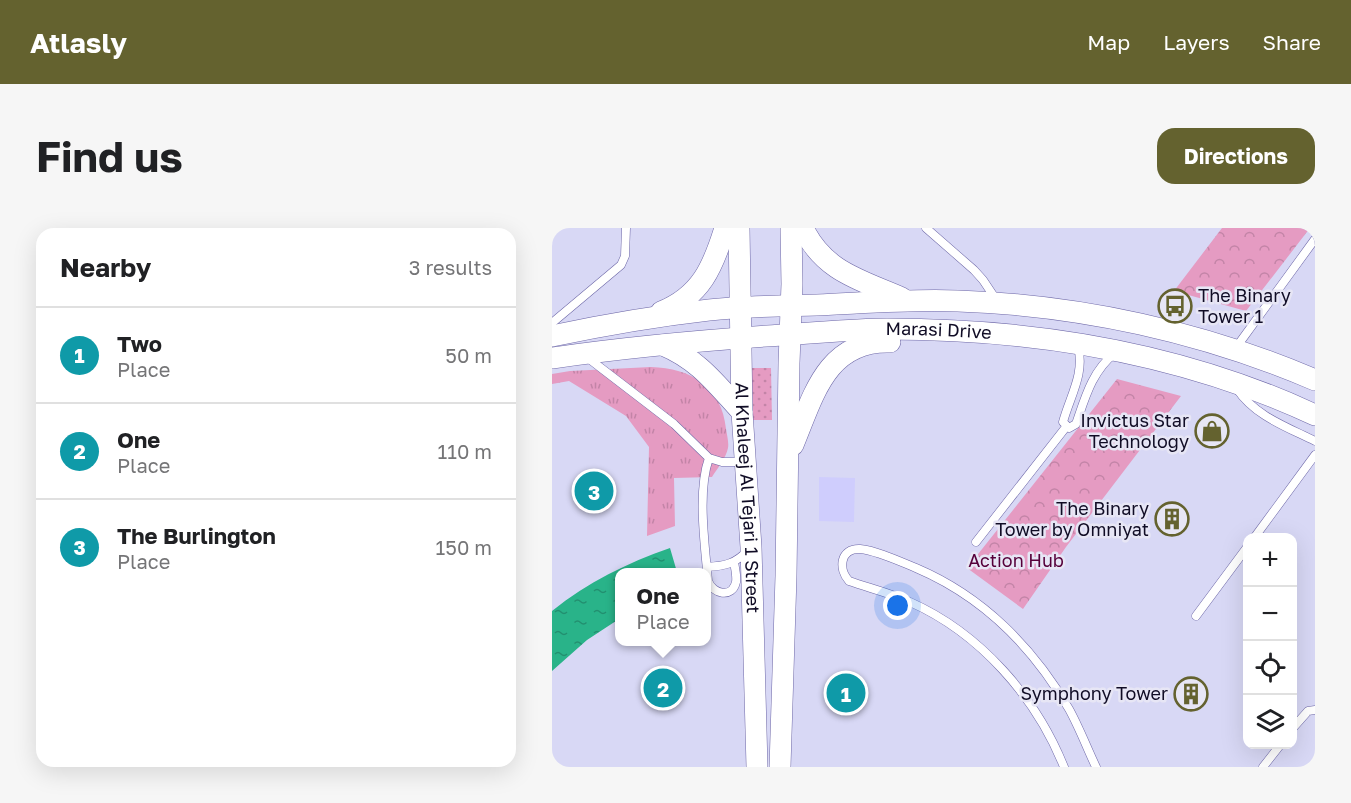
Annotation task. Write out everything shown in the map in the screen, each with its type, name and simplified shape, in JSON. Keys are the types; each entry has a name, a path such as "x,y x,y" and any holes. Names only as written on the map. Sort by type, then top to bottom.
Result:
{"main road":[{"path":"643,319 669,308 693,291 703,280 715,260 725,228"},
{"name":"Al Khaleej Al Tejari 1 Street","path":"740,228 742,412 751,547 756,767"},
{"name":"Al Khaleej Al Tejari 1 Street","path":"780,767 791,306 790,228"},
{"path":"803,228 811,243 834,268 908,301"},
{"name":"Marasi Drive","path":"552,336 711,309 908,301 998,303 1049,308 1168,331 1235,350 1315,380"},
{"name":"Marasi Drive","path":"552,358 742,338 884,329 955,330 1036,336 1120,350 1233,382 1315,415"},
{"path":"788,457 817,387 830,366 842,355 861,345 881,341 936,341 955,330"},
{"path":"663,345 687,357 703,369 742,412"}],"lane":[{"path":"552,323 621,265 625,256 626,228"},
{"path":"926,228 974,270 998,303"},
{"path":"1235,350 1315,239"},
{"path":"1066,427 1064,419 1078,381 1081,358 1077,343"},
{"path":"1066,427 1072,428 1076,423 1090,386 1105,362 1120,350"},
{"path":"582,354 682,430 709,458 722,462 745,462"},
{"path":"1078,381 1090,386"},
{"path":"1233,382 1246,401 1263,415 1315,441"},
{"path":"976,542 1066,427"},
{"path":"1257,533 1315,455"},
{"path":"709,458 703,487 707,567 726,566 751,547"},
{"path":"1064,767 1049,733 1036,713 990,657 972,641 932,614 903,599 849,581 843,575 842,559 855,549 902,562 933,575 987,611 1034,657 1053,683 1070,711 1096,767"},
{"path":"1196,616 1243,553"},
{"path":"711,588 721,593 733,588 736,582 734,562"},
{"path":"1297,724 1308,711 1315,710"},
{"path":"1263,767 1277,749"}],"shaded area":[{"path":"819,477 855,478 854,522 819,521"}],"green space":[{"path":"1222,228 1310,228 1246,311 1174,291"},
{"path":"651,367 679,371 691,376 711,391 723,414 728,446 727,452 712,477 674,478 675,526 647,536 649,447 626,416 569,381 552,384 552,374"},
{"path":"751,368 771,368 772,420 752,420"},
{"name":"Action Hub","path":"1117,379 1181,396 1066,547 1023,609 967,568"}],"water":[{"path":"670,548 676,568 621,568"},
{"path":"615,571 615,622 587,640 552,671 552,611"}],"place":[{"name":"The Binary Tower 1","path":"1175,306"},
{"name":"Invictus Star Technology","path":"1212,431"},
{"name":"The Burlington","path":"594,491"},
{"name":"The Binary Tower by Omniyat","path":"1172,519"},
{"name":"One","path":"663,688"},
{"name":"Two","path":"846,693"},
{"name":"Symphony Tower","path":"1191,694"}]}
